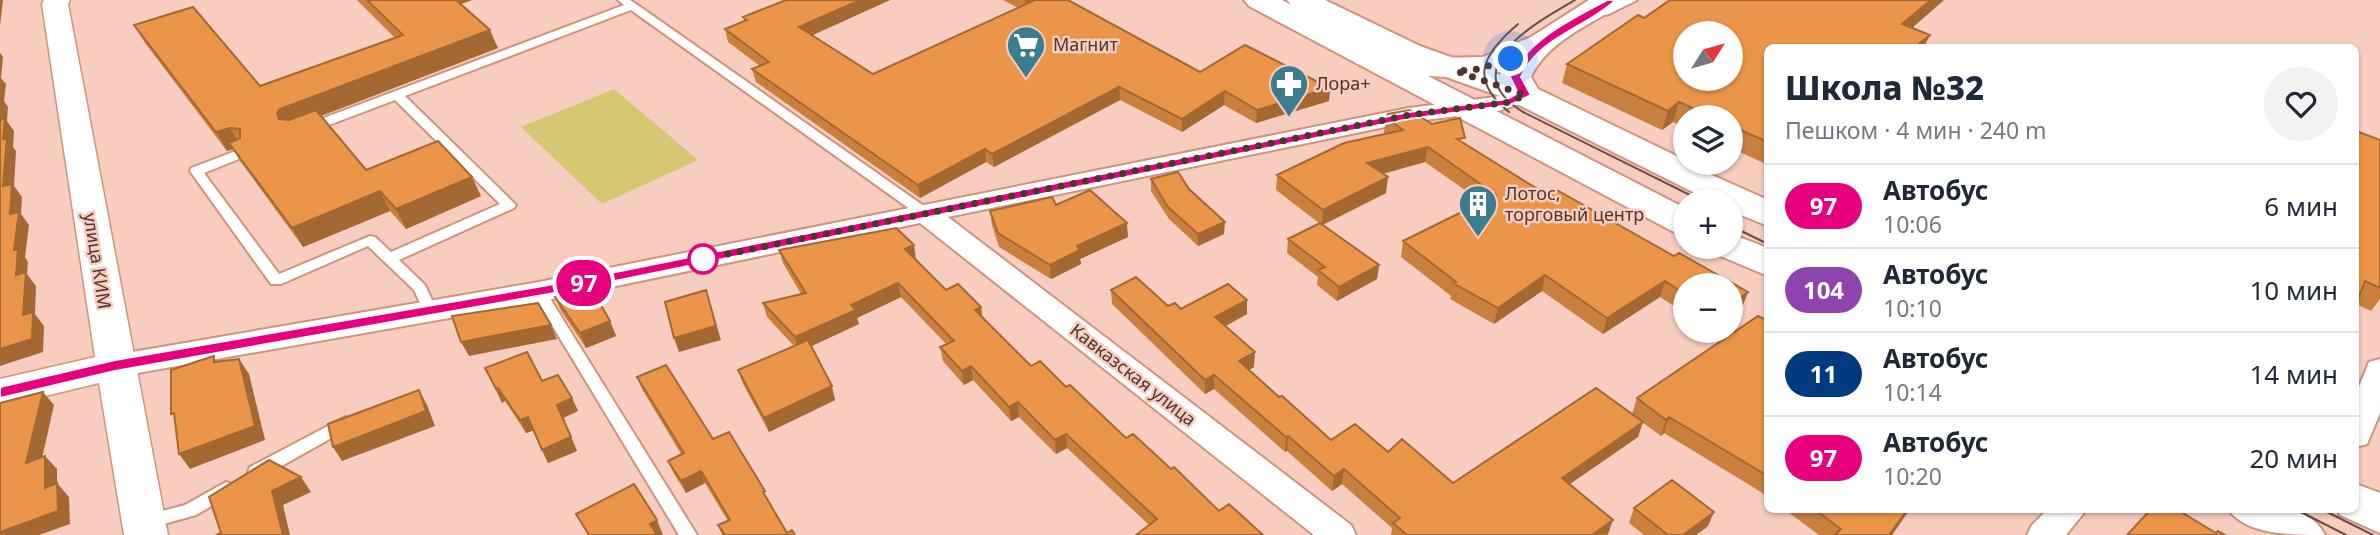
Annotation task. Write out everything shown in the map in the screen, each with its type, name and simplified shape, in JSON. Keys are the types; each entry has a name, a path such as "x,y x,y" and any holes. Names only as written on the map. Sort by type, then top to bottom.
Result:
{"main road":[{"path":"1261,0 1401,59 1456,71 1504,61 1553,36 1611,0"},
{"path":"1261,0 1463,109 1673,217"},
{"path":"1302,0 1409,53 1525,95 1764,213"},
{"path":"1525,95 1516,77 1517,70 1553,36"},
{"path":"1743,252 1764,262"},
{"path":"2359,504 2380,514"},
{"path":"2259,513 2301,535"}],"street":[{"name":"улица КИМ","path":"57,0 55,4 115,366 145,528"},
{"path":"0,393 115,366 539,292 1409,115 1510,102 1525,95"},
{"name":"Кавказская улица","path":"926,214 1339,535"},
{"path":"2359,427 2380,370"},
{"path":"2044,535 2066,513"}],"lane":[{"path":"1553,36 1632,0"},
{"path":"295,133 627,3 926,214"},
{"path":"390,258 509,205 396,94"},
{"path":"245,152 196,171 276,281 370,240 420,288 430,311"},
{"path":"539,292 688,535"},
{"name":"улица КИМ","path":"145,528 190,510 334,427 357,419"}],"shaded area":[{"path":"614,89 698,160 602,204 521,127"}],"building":[{"path":"367,0 456,0 490,30 280,109 277,113 279,119 289,120 316,110 366,170 438,141 472,177 396,209 380,191 292,228 229,143 240,138 240,129 230,128 216,132 134,25 193,7 260,86 403,35"},
{"path":"786,0 860,0 799,27 873,74 1035,0 1068,0 1200,72 1245,45 1330,88 1257,110 1225,91 1182,119 1119,87 992,154 985,149 918,185 752,69 769,62 725,29 747,20 743,17"},
{"path":"1670,0 1931,0 1902,24 1930,35 1919,44 1764,44 1764,140 1743,131 1743,105 1686,105 1679,102 1668,111 1567,64 1638,15 1644,18"},
{"path":"1410,110 1432,124 1460,118 1465,138 1457,139 1544,193 1555,189 1673,255 1673,259 1690,259 1714,273 1673,273 1673,286 1665,281 1607,318 1545,275 1498,308 1453,283 1456,282 1403,241 1496,195 1428,147 1367,163 1388,177 1323,210 1277,175 1344,143 1403,130 1386,118 1388,114"},
{"path":"5,118 3,139 7,138 3,186 12,184 10,214 19,212 14,250 18,249 16,275 26,272 23,315 33,312 32,339 0,349 0,120"},
{"path":"2359,132 2380,140 2380,288 2365,281 2359,296"},
{"path":"1178,172 1189,189 1225,222 1198,234 1168,207 1151,179"},
{"path":"1090,190 1127,223 1077,246 1080,250 1050,265 998,233 990,211 1052,197 1056,205"},
{"path":"1320,223 1379,265 1339,287 1318,270 1325,267 1288,239"},
{"path":"896,228 914,245 905,249 946,290 958,284 981,307 975,310 1031,366 1040,361 1066,387 1070,385 1126,438 1133,434 1171,469 1174,467 1219,511 1229,504 1263,535 1136,535 1157,519 1066,434 1055,440 1018,402 1009,407 971,366 962,371 940,347 954,341 898,283 851,305 856,310 795,337 763,303 806,293 779,250"},
{"path":"1136,277 1168,306 1175,303 1181,309 1228,284 1247,300 1215,317 1255,352 1239,361 1279,397 1282,396 1331,440 1355,424 1388,452 1402,439 1453,483 1596,388 1643,422 1562,478 1613,520 1592,535 1407,535 1393,523 1400,518 1344,469 1334,476 1214,375 1205,380 1111,290"},
{"path":"589,284 610,321 580,333 555,297"},
{"path":"706,290 716,326 674,338 665,302"},
{"path":"538,303 551,325 461,342 452,316"},
{"path":"1758,316 1764,319 1764,474 1669,417 1666,420 1637,398 1718,343 1743,343 1743,326"},
{"path":"808,340 832,386 764,418 738,370"},
{"path":"527,352 542,381 558,375 572,398 557,405 571,437 542,450 528,417 520,420 498,388 496,389 485,368"},
{"path":"214,356 214,362 239,359 255,426 179,454 174,413 171,414 171,370"},
{"path":"666,365 713,439 729,432 787,533 792,530 795,535 725,535 718,525 730,520 701,471 681,481 668,461 684,453 637,377"},
{"path":"419,390 426,411 333,447 328,424"},
{"path":"43,392 26,463 45,456 45,488 57,483 58,511 0,532 0,403"},
{"path":"269,460 301,477 272,491 283,535 216,535 221,533 209,497"},
{"path":"1672,480 1714,512 1683,535 1668,535 1634,508"},
{"path":"634,484 657,520 650,524 657,535 589,535 576,514"},
{"path":"1819,513 1905,513 1889,535 1835,535 1841,529"},
{"path":"2147,513 2183,513 2216,533 2218,531 2225,535 2127,535"}],"tram line":[{"path":"1575,0 1541,21 1508,48 1498,63 1496,79 1503,95 1523,112 1678,189"},
{"path":"1509,112 1488,89 1485,67 1496,46 1518,24"},
{"path":"1743,232 1764,242"},
{"path":"2303,513 2346,535"},
{"path":"2329,513 2373,535"}],"bus line":[{"name":"97","path":"0,393 115,366 566,286 907,219 1409,115 1510,102 1525,95 1516,77 1522,63 1553,36 1611,0"}],"place":[{"name":"Магнит","path":"1026,79"},
{"name":"Лора+","path":"1289,118"},
{"name":"Лотос, торговый центр","path":"1478,238"}],"route":[{"path":"703,259 1409,115 1510,102 1525,95 1456,71 1474,70 1511,59"}]}
